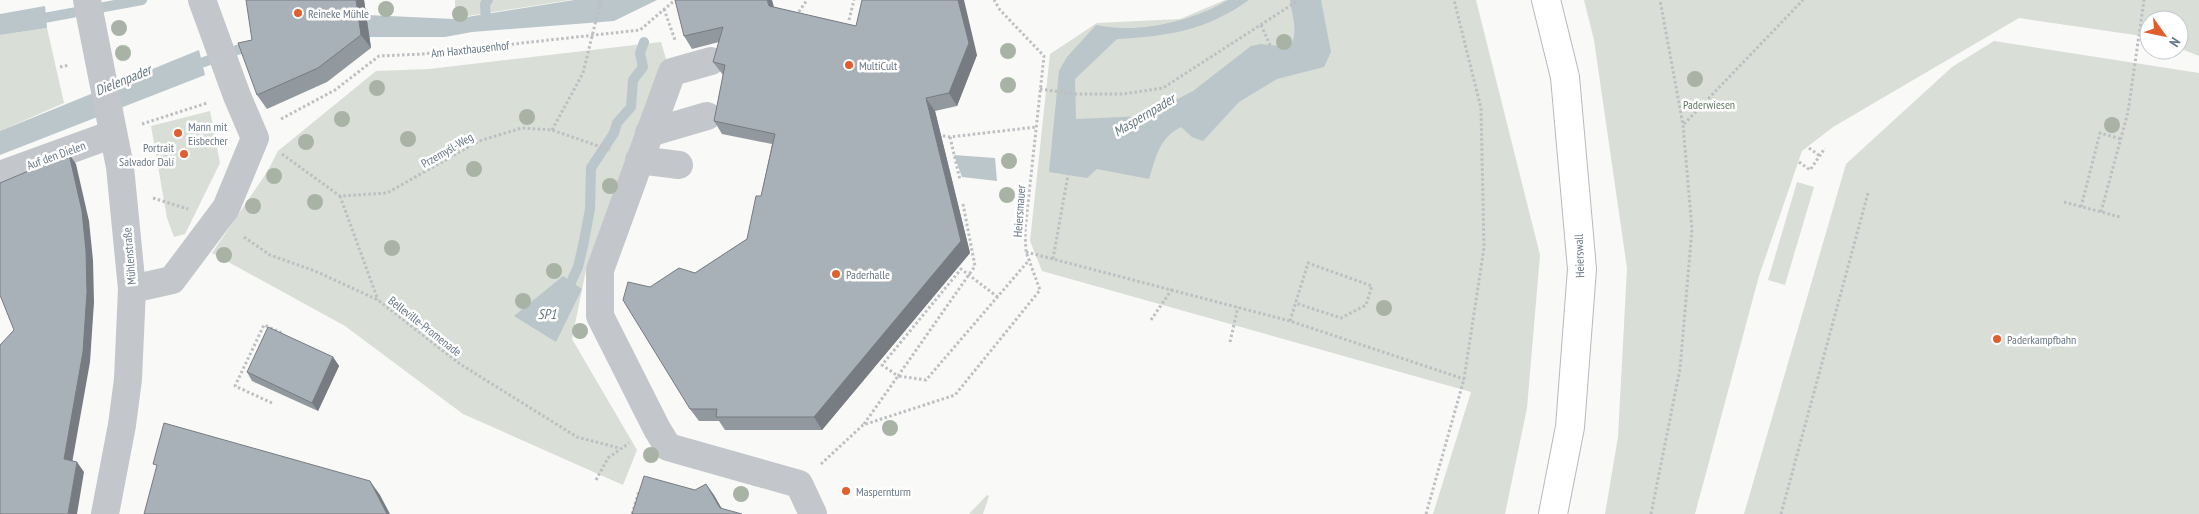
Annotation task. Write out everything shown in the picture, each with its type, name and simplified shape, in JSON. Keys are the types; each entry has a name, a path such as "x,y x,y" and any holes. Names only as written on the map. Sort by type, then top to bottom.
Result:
{"main road":[{"name":"Heierswall","path":"1546,0 1565,77 1582,269 1570,427 1553,514"}],"street":[{"path":"132,289 172,280 226,208 255,138 233,85 205,1"},
{"name":"Mühlenstraße","path":"89,10 122,188 132,289 128,379 122,424 105,514"},
{"path":"711,61 672,72 638,160 600,270 600,316 668,447 799,484 813,514"},
{"path":"649,133 707,116"},
{"name":"Auf den Dielen","path":"0,175 111,124"},
{"path":"638,160 679,165"}],"path":[{"path":"552,130 583,73 601,0"},
{"name":"Am Haxthausenhof","path":"273,123 334,90 379,56 423,54 640,30 675,0"},
{"path":"794,20 807,0"},
{"path":"849,20 854,0"},
{"name":"Heiersmauer","path":"863,425 954,395 1040,290 1030,258 1026,252 1024,231 1044,56 1000,10 994,0"},
{"path":"1040,89 1075,94 1124,94 1164,88 1299,0"},
{"path":"1426,514 1464,379 1484,248 1481,108 1454,0"},
{"path":"1651,514 1680,369 1692,228 1683,125 1660,0"},
{"path":"1683,125 1803,0"},
{"path":"2101,212 2128,112 2144,0"},
{"path":"664,9 678,49"},
{"path":"1261,25 1270,45"},
{"path":"111,124 178,111 233,85"},
{"path":"934,134 950,137 1036,127"},
{"name":"Przemyśl-Weg","path":"340,196 388,193 479,141 522,128 552,130 611,150"},
{"path":"2081,207 2100,133 2121,139"},
{"path":"950,137 960,180"},
{"path":"1809,148 1820,156"},
{"path":"1799,162 1810,170 1825,148"},
{"path":"278,151 340,196 378,300"},
{"path":"1053,259 1068,175"},
{"name":"Belleville-Promenade","path":"122,188 218,219 270,256 316,271 378,300 460,364 577,437 619,448 608,458 596,480"},
{"path":"1781,514 1868,194"},
{"path":"2064,202 2120,217"},
{"path":"799,484 863,425 974,266 963,204"},
{"path":"1026,252 1172,289 1290,322 1464,379"},
{"path":"998,298 961,269 882,365 898,376 926,380 998,298 1030,258"},
{"path":"1290,322 1295,303 1308,263 1372,286 1366,305 1341,318 1295,303"},
{"path":"1151,320 1172,289"},
{"path":"1230,342 1238,307"},
{"path":"272,402 235,386 264,325 284,334"},
{"path":"632,514 639,491"}],"green space":[{"path":"455,0 570,0 455,18"},
{"path":"1225,0 1476,0 1540,255 1527,408 1505,514 1433,514 1471,392 1042,271 1030,241 1050,54 1097,23 1180,19"},
{"name":"Paderwiesen","path":"1584,0 2199,0 2199,56 2189,52 2189,10 2139,10 2139,36 2019,18 1833,127 1802,151 1759,276 1695,514 1605,514 1618,437 1627,268 1594,40"},
{"path":"47,28 64,103 0,131 0,35"},
{"name":"Paderkampfbahn","path":"1994,41 2199,73 2199,514 1744,514 1846,164 1952,67"},
{"path":"661,42 666,59 586,270 572,339 637,450 623,485 463,414 345,326 212,253 267,172 278,151 376,71 429,69"},
{"path":"210,111 220,163 185,234 174,237 167,218 151,126"},
{"path":"1797,182 1814,187 1785,285 1768,280"},
{"path":"987,495 989,496 983,514 969,514"}],"water":[{"path":"574,0 657,0 614,21 472,32 445,37 370,37 335,41 341,17 367,15 454,19"},
{"path":"1228,0 1249,0 1217,19 1186,30 1170,34 1117,39 1075,79 1076,119 1145,116 1193,91 1251,46 1261,44 1290,47 1293,41 1294,24 1290,0 1321,0 1331,52 1324,67 1277,79 1239,102 1203,141 1192,137 1181,127 1174,131 1159,149 1149,179 1097,169 1087,178 1049,172 1059,71 1067,57 1096,25 1129,28 1164,24 1198,14"},
{"path":"45,6 47,28 0,35 0,14"},
{"path":"199,50 205,75 0,155 0,131"},
{"path":"954,155 995,158 997,181 962,177"},
{"name":"SP1","path":"563,276 582,289 556,342 514,316"}],"building":[{"path":"246,0 356,0 361,35 318,68 257,95 238,43 252,40"},
{"name":"Paderhalle","path":"675,0 767,0 769,6 856,26 862,0 958,0 969,43 949,93 926,98 961,241 814,417 716,417 717,409 690,409 623,300 628,282 650,287 679,268 695,273 747,239 756,196 761,196 775,134 714,121 725,65 713,62 723,27 684,36"},
{"path":"69,154 82,211 86,251 87,292 83,352 64,459 77,462 68,514 0,514 0,345 14,330 0,295 0,183"},
{"path":"268,327 333,357 312,403 247,372"},
{"path":"164,423 370,481 387,514 144,514 157,465 153,464"},
{"path":"644,476 695,490 706,484 720,508 742,514 632,514"}],"waterway":[{"path":"33,20 142,0"},
{"path":"486,22 485,4 488,0"},
{"path":"566,293 578,267 583,246 590,209 591,168 614,133 617,123 631,107 633,80 643,67 640,53 644,42"},
{"name":"Dielenpader","path":"190,67 251,45"}],"place":[{"name":"Reineke Mühle","path":"298,13"},
{"name":"MultiCult","path":"849,65"},
{"name":"Mann mit Eisbecher","path":"178,133"},
{"name":"Portrait Salvador Dalí","path":"184,154"},
{"name":"Paderhalle","path":"836,274"},
{"name":"Paderkampfbahn","path":"1997,339"},
{"name":"Maspernturm","path":"846,491"}],"water label":[{"name":"Maspernpader","path":"1144,115"}]}
